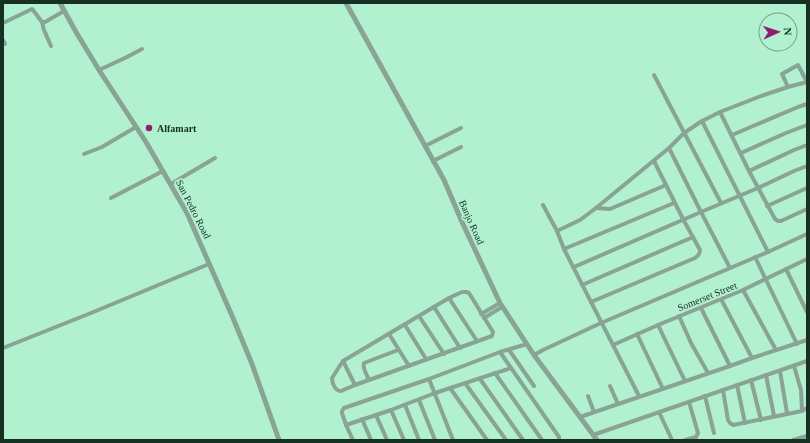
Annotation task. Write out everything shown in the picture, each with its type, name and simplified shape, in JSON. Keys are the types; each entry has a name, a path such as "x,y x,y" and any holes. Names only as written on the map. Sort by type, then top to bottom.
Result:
{"street":[{"name":"San Pedro Road","path":"60,3 99,70 146,142 187,213 200,239 209,264 234,318 279,440"},
{"name":"Banjo Road","path":"346,3 444,180 464,228 501,305 534,356 595,438"},
{"path":"3,23 32,9 42,22 45,34 51,46"},
{"path":"42,22 45,22 64,11"},
{"path":"99,70 142,48"},
{"path":"557,231 580,220 596,208 669,148 684,133 702,121 720,112 761,96 807,82 798,65 782,74 788,87"},
{"path":"654,75 721,203"},
{"path":"732,135 807,104"},
{"path":"720,112 774,219 781,221 807,209"},
{"path":"702,121 768,252"},
{"path":"741,152 807,125"},
{"path":"84,154 136,127"},
{"path":"425,146 461,128"},
{"path":"749,171 807,145"},
{"path":"433,161 461,147"},
{"path":"669,148 730,268"},
{"path":"170,184 215,158"},
{"path":"591,302 699,256 700,250 674,203 654,160"},
{"path":"574,266 807,166"},
{"path":"111,198 163,171"},
{"path":"596,208 610,208 666,185"},
{"path":"767,206 807,188"},
{"path":"564,249 674,203"},
{"path":"543,206 557,231 564,249 639,396"},
{"path":"534,356 602,323 807,234"},
{"path":"582,284 693,237"},
{"path":"755,257 797,344"},
{"name":"Somerset Street","path":"613,345 743,290 807,259"},
{"path":"3,348 209,264"},
{"path":"786,269 807,312"},
{"path":"743,290 776,350"},
{"path":"462,292 469,293 493,332 492,336 341,391 336,389 332,378 343,361 449,298 462,292"},
{"path":"449,298 477,341"},
{"path":"721,299 752,358"},
{"path":"481,314 501,305"},
{"path":"484,318 501,305"},
{"path":"434,307 460,348"},
{"path":"701,308 730,366"},
{"path":"419,316 444,354"},
{"path":"679,316 691,343 708,373"},
{"path":"405,324 426,359"},
{"path":"658,325 685,381"},
{"path":"389,334 409,366"},
{"path":"637,334 663,389"},
{"path":"580,417 807,340"},
{"path":"353,440 342,413 344,408 429,379 500,352 527,344"},
{"path":"369,380 363,366 364,363 398,350"},
{"path":"509,350 534,386"},
{"path":"500,352 559,437 559,440"},
{"path":"343,361 355,385"},
{"path":"595,438 659,412 807,361"},
{"path":"794,366 801,390 802,411"},
{"path":"346,425 510,368"},
{"path":"780,371 787,413"},
{"path":"495,374 542,440"},
{"path":"766,375 774,416"},
{"path":"429,379 453,440"},
{"path":"480,379 523,440"},
{"path":"750,380 761,420"},
{"path":"465,383 506,440"},
{"path":"737,385 745,423"},
{"path":"610,386 618,404"},
{"path":"450,388 487,440"},
{"path":"723,390 728,420 730,424 733,425 802,411 807,408"},
{"path":"588,396 594,412"},
{"path":"706,396 714,433"},
{"path":"419,400 435,440"},
{"path":"685,440 696,437 698,433 689,402"},
{"path":"405,405 419,440"},
{"path":"392,410 404,440"},
{"path":"659,412 672,440"},
{"path":"376,414 386,440"},
{"path":"362,419 371,440"},
{"path":"793,440 807,436"}],"place":[{"name":"Alfamart","path":"149,128"}]}
